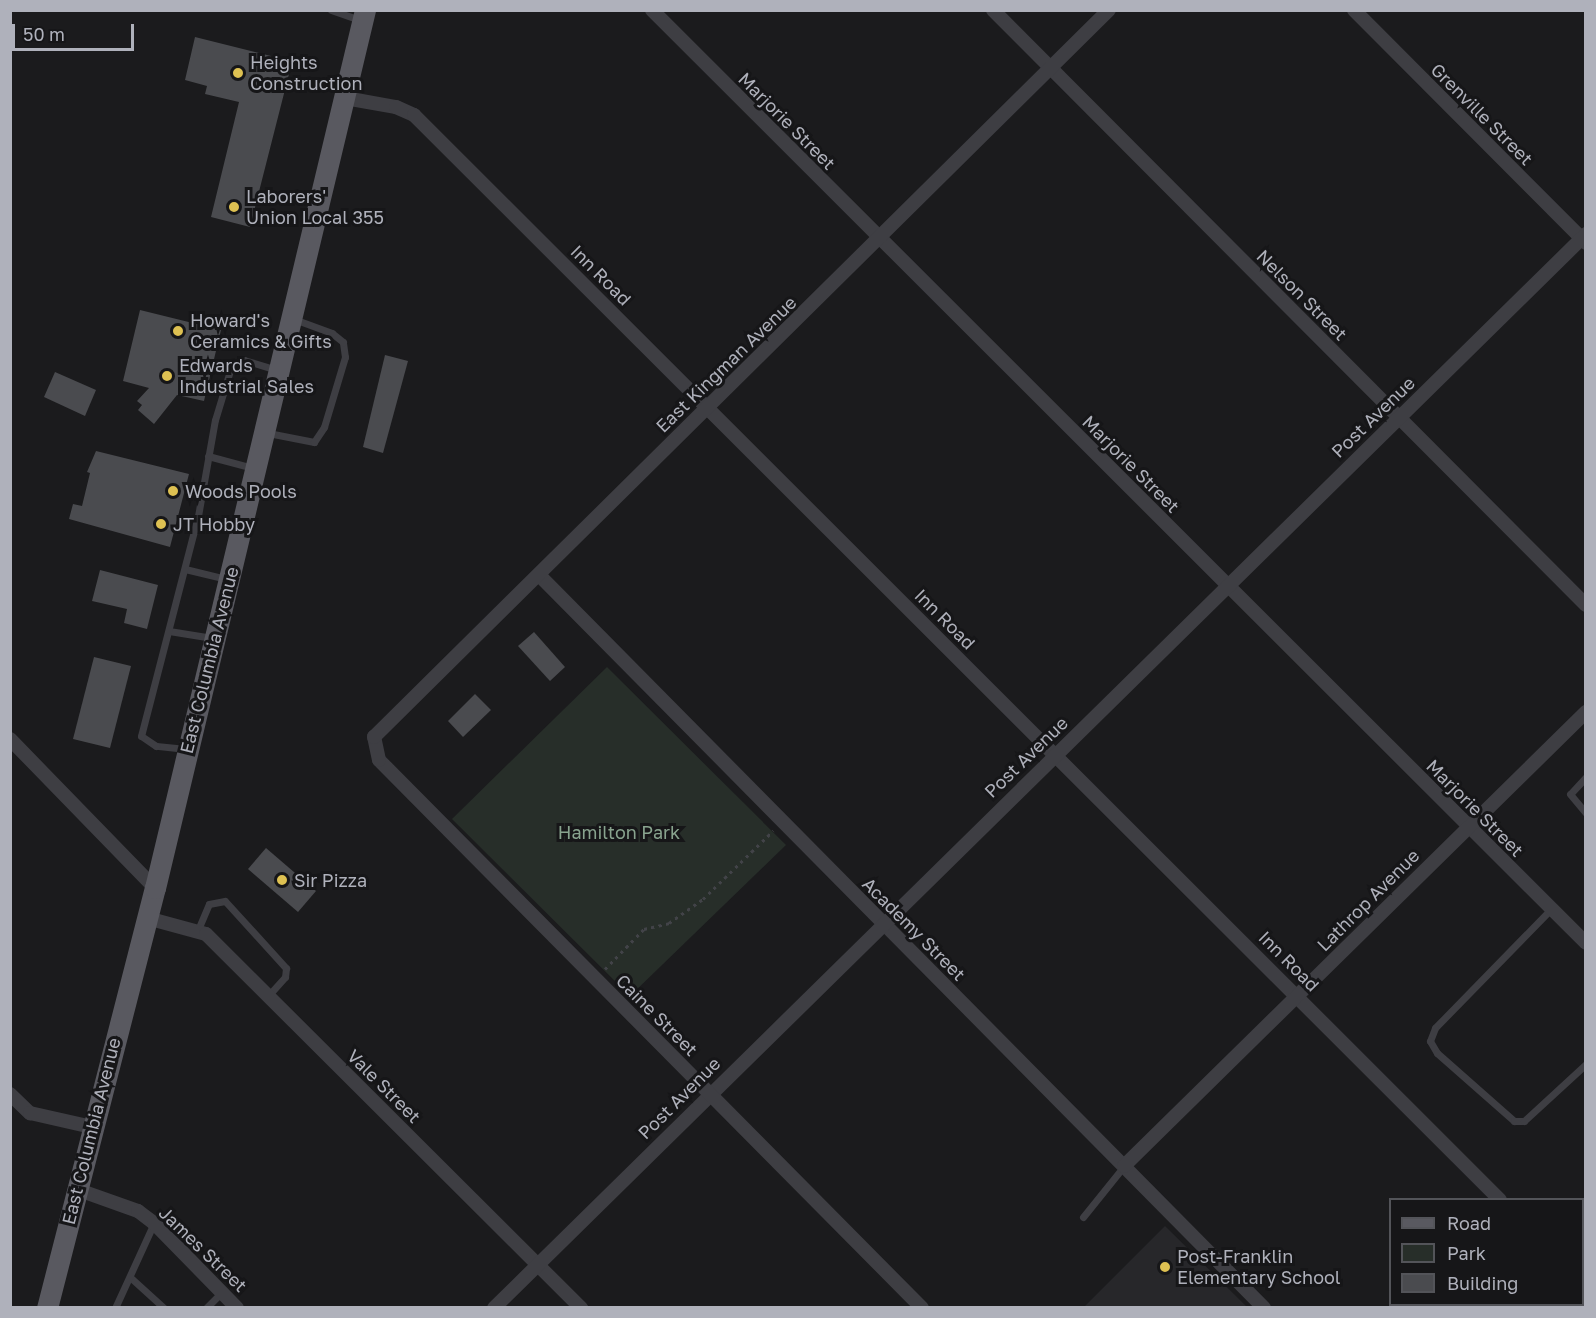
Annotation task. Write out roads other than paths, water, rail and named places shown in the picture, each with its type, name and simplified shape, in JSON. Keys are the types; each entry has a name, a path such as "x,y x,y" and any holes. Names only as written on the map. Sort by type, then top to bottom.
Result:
{"main road":[{"name":"East Columbia Avenue","path":"47,1308 147,918 364,16"}],"street":[{"name":"Marjorie Street","path":"652,10 1586,943"},
{"name":"Nelson Street","path":"993,10 1586,605"},
{"name":"East Kingman Avenue","path":"374,745 378,729 539,575 707,406 1110,10"},
{"name":"Grenville Street","path":"1354,10 1584,239"},
{"name":"Inn Road","path":"345,98 396,107 414,115 1054,754 1298,994 1498,1198"},
{"name":"Post Avenue","path":"494,1308 1054,754 1398,417 1584,239"},
{"name":"Academy Street","path":"539,575 1264,1308"},
{"name":"Lathrop Avenue","path":"1124,1166 1586,712"},
{"path":"10,739 154,888"},
{"name":"Caine Street","path":"374,745 380,760 922,1308"},
{"name":"Vale Street","path":"147,918 206,934 581,1308"},
{"path":"10,1094 30,1113 92,1127"},
{"name":"James Street","path":"76,1189 138,1211 154,1223 237,1308"}],"lane":[{"path":"331,10 364,16"},
{"path":"264,432 314,442 324,427 345,357 343,342 332,333 291,319"},
{"path":"188,749 156,746 141,736 184,569 208,456 232,364 244,360 279,370"},
{"path":"208,456 255,469"},
{"path":"184,569 229,579"},
{"path":"169,631 214,639"},
{"path":"1586,777 1570,794 1586,813"},
{"path":"197,932 209,903 225,901 286,968 285,977 268,996"},
{"path":"1551,909 1435,1028 1430,1041 1437,1053 1514,1121 1524,1121 1586,1064"},
{"path":"1083,1217 1124,1166"},
{"path":"115,1308 131,1278 154,1223"},
{"path":"131,1278 164,1308"},
{"path":"206,1308 222,1292"}],"place":[{"name":"Heights Construction","path":"238,73"},
{"name":"Laborers' Union Local 355","path":"234,207"},
{"name":"Howard's Ceramics & Gifts","path":"178,331"},
{"name":"Edwards Industrial Sales","path":"167,376"},
{"name":"Woods Pools","path":"173,491"},
{"name":"JT Hobby","path":"161,524"},
{"name":"Sir Pizza","path":"282,880"},
{"name":"Post-Franklin Elementary School","path":"1165,1267"}],"park label":[{"name":"Hamilton Park","path":"619,832"}]}
